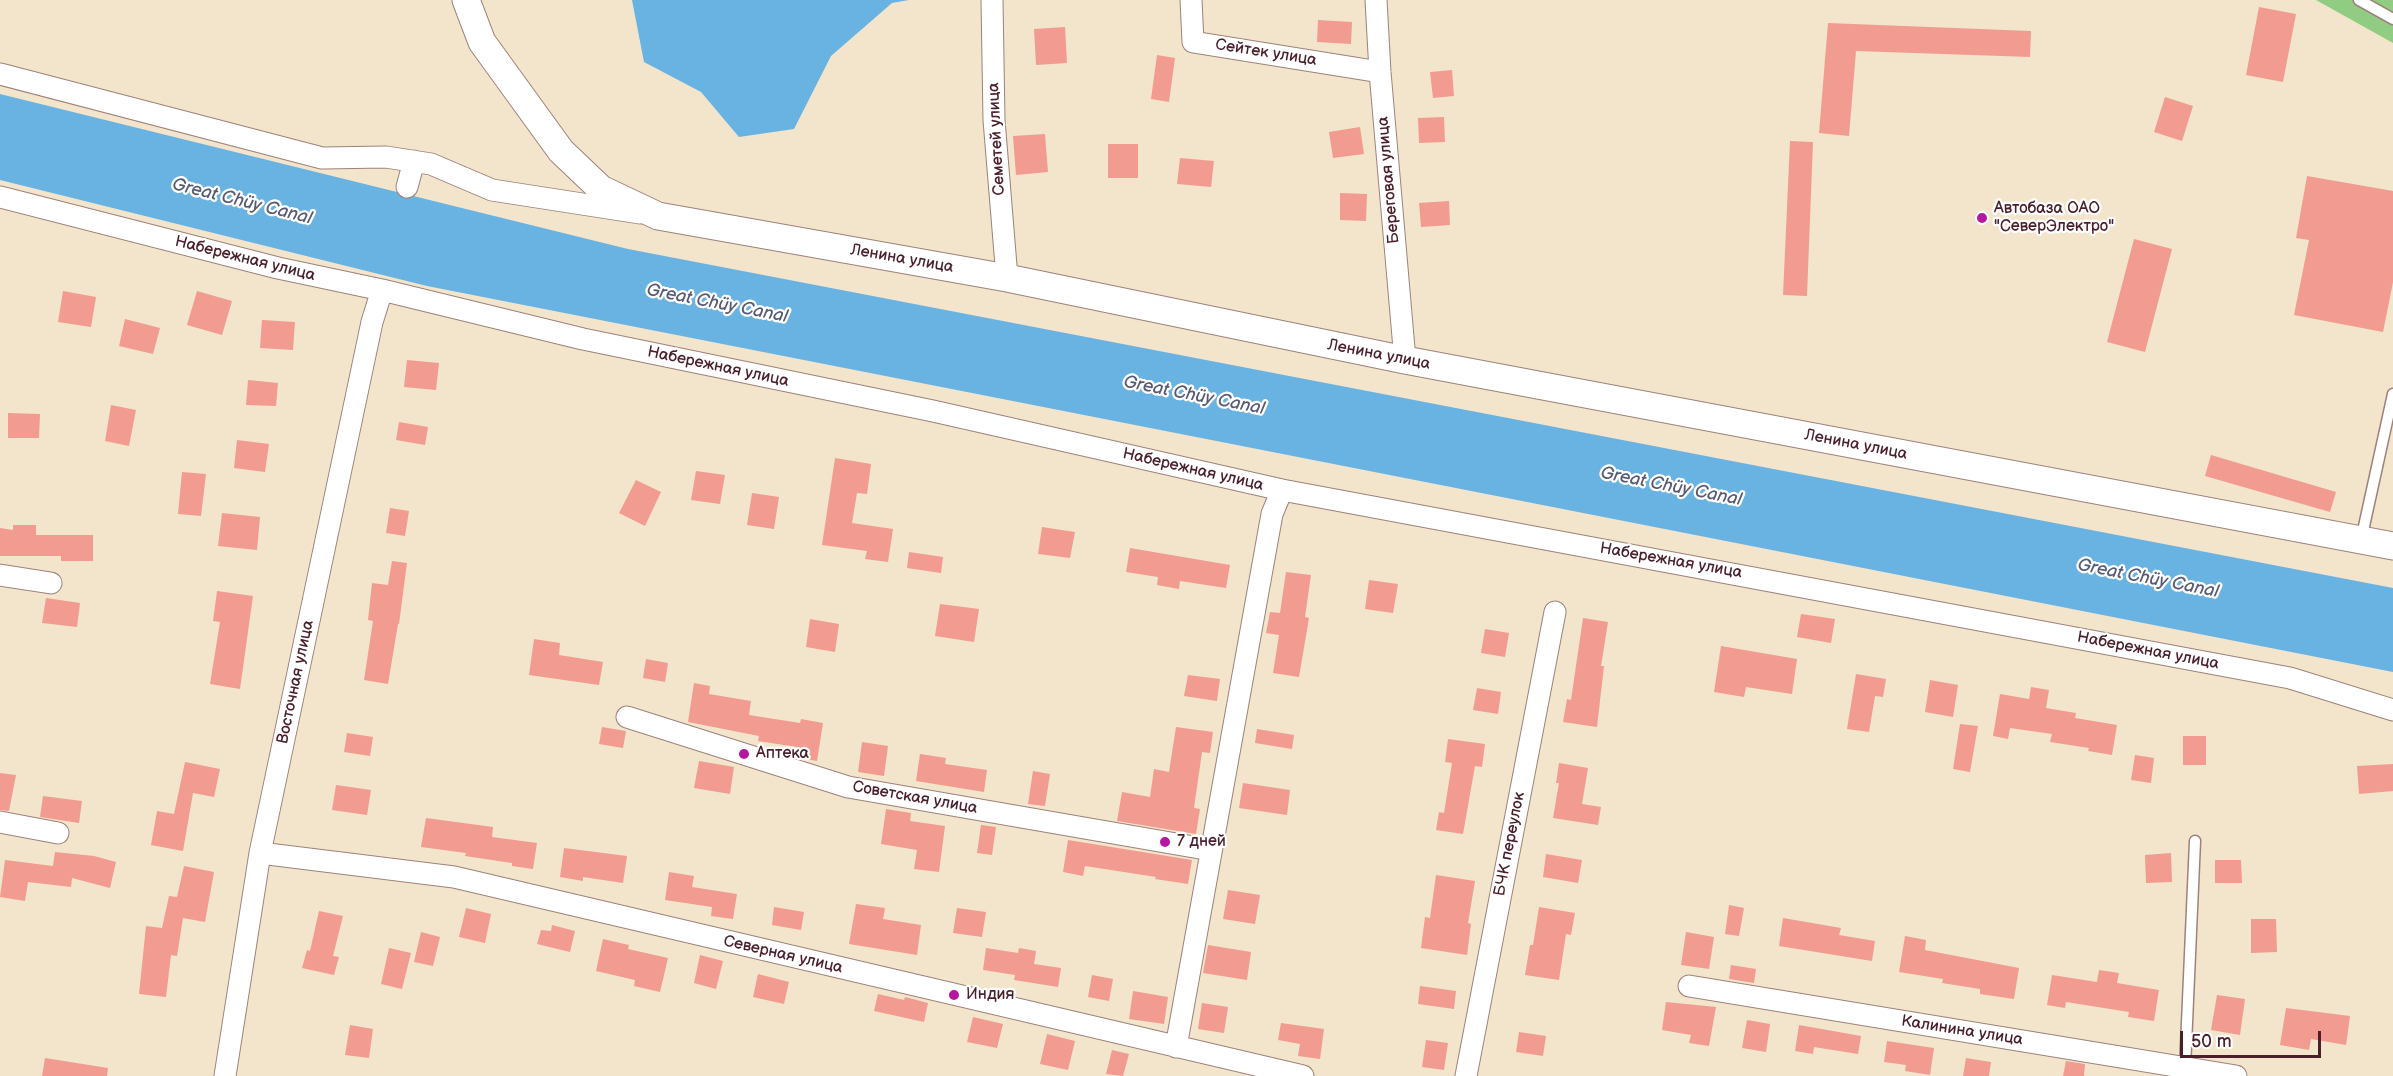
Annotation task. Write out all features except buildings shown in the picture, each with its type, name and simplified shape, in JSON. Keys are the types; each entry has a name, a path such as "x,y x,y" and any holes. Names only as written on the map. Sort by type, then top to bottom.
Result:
{"street":[{"name":"Ленина улица","path":"466,0 482,42 561,151 601,189 658,216 1007,278 1405,360 2393,546"},
{"name":"Семетей улица","path":"992,0 994,120 1007,278"},
{"name":"Сейтек улица","path":"1191,0 1193,42 1380,72"},
{"name":"Береговая улица","path":"1376,0 1405,360"},
{"path":"0,74 322,158 386,157 414,161 431,164 492,190 658,216"},
{"path":"407,187 414,161"},
{"name":"Набережная улица","path":"0,197 278,268 382,290 583,339 933,411 1282,490 2290,678 2393,710"},
{"name":"Восточная улица","path":"225,1076 260,854 372,321 382,290"},
{"path":"1176,1047 1272,514 1282,490"},
{"path":"0,575 51,583"},
{"name":"БЧК переулок","path":"1466,1076 1555,612"},
{"name":"Советская улица","path":"627,717 848,787 1211,850"},
{"path":"0,822 58,832"},
{"name":"Северная улица","path":"260,854 454,878 1303,1076"},
{"name":"Калинина улица","path":"1689,986 2235,1076"}],"lane":[{"path":"2359,0 2393,19"},
{"path":"2361,540 2393,394"},
{"path":"2186,1068 2195,841"}],"green space":[{"path":"2316,0 2393,0 2393,43"}],"water":[{"path":"632,0 909,0 892,3 831,56 794,129 739,137 701,92 644,62"},
{"name":"Great Chüy Canal","path":"0,94 628,249 2393,588 2393,672 427,286 0,180"}],"place":[{"name":"Автобаза ОАО \"СеверЭлектро\"","path":"1982,218"},
{"name":"Аптека","path":"744,754"},
{"name":"7 дней","path":"1165,842"},
{"name":"Индия","path":"954,995"}]}
